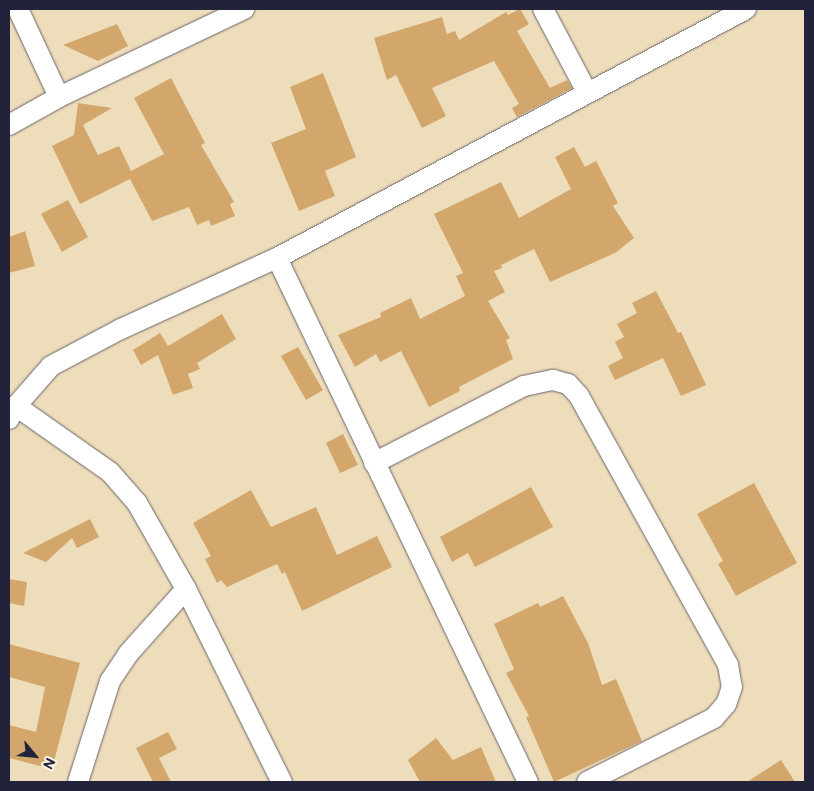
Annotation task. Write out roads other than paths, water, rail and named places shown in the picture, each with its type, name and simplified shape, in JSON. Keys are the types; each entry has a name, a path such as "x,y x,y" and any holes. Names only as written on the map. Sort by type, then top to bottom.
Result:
{"street":[{"path":"18,9 59,97"},
{"path":"9,124 59,97 244,9"},
{"path":"543,9 587,92"},
{"path":"282,782 186,589 137,503 110,472 12,412 52,366 121,329 277,258 746,9"},
{"path":"277,258 528,782"},
{"path":"374,463 524,386 553,380 568,384 579,396 728,665 732,687 726,704 714,718 587,782"},
{"path":"78,782 110,681 128,654 186,589"}]}
